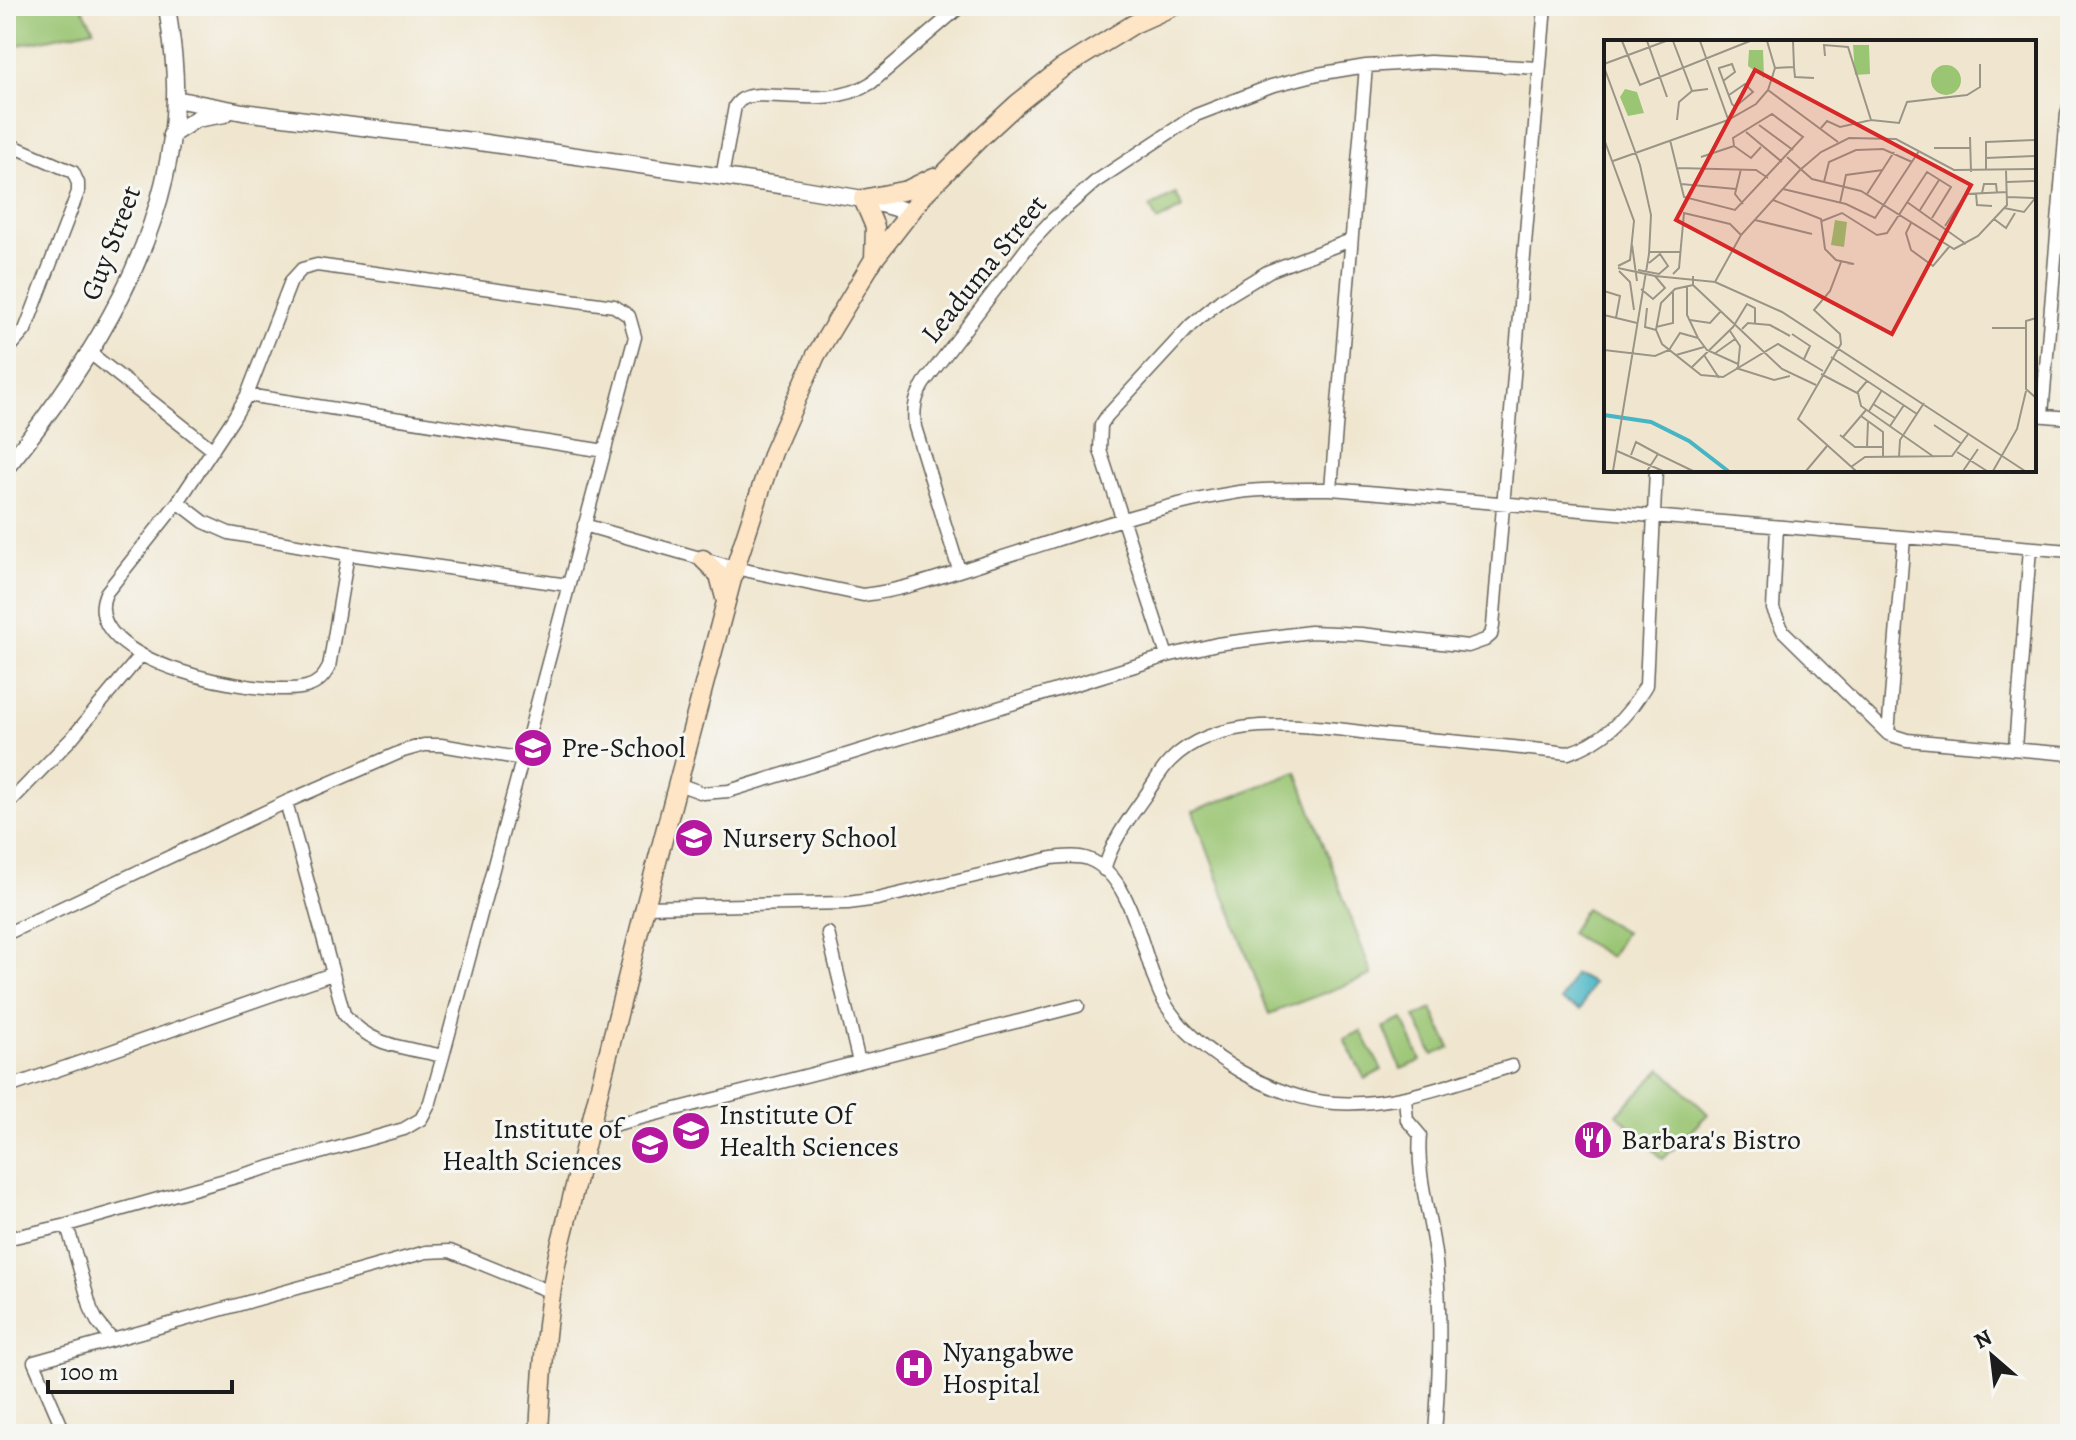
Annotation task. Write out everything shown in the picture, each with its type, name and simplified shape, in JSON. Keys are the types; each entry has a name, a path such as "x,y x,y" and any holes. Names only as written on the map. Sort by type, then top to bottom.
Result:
{"main road":[{"path":"539,1434 551,1292 645,907 735,568 793,402 816,355 874,259 947,171 1017,104 1061,69 1134,24 1174,6"},
{"path":"874,259 875,227 863,199 907,190 947,171"},
{"path":"703,559 719,575 726,601"}],"street":[{"name":"Guy Street","path":"8,462 50,414 90,353 112,313 152,219 171,135 175,99 174,57 167,6"},
{"path":"722,177 735,106 739,101 747,96 833,97 859,91 961,6"},
{"path":"678,784 703,793 729,791 1167,656 1217,644 1310,632 1361,634 1468,646 1491,635 1505,503 1545,6"},
{"name":"Leaduma Street","path":"959,570 915,427 913,412 916,398 924,383 1033,240 1095,182 1196,115 1271,86 1366,66 1430,62 1539,68"},
{"path":"1331,489 1366,66"},
{"path":"175,99 243,112 722,177 863,199 910,212"},
{"path":"2070,103 2038,415 2070,418"},
{"path":"171,135 196,119 243,112"},
{"path":"6,143 73,172 78,192 25,330 6,352"},
{"path":"1167,656 1100,450 1101,425 1167,348 1221,300 1269,271 1351,240"},
{"path":"6,1239 67,1225 404,1129 421,1119 430,1102 443,1056 635,337 629,316 614,306 309,265 291,281 247,395 178,502 106,593 102,603 103,615 108,625 141,655 174,669 223,683 295,688 318,682 329,667 348,554"},
{"path":"90,353 213,450"},
{"path":"247,395 605,451"},
{"path":"1104,870 1117,835 1170,761 1198,742 1220,733 1286,725 1321,726 1568,753 1597,740 1628,712 1646,685 1656,472"},
{"path":"584,525 735,568 863,595 878,594 1123,520 1241,492 1276,489 1331,489 2070,551"},
{"path":"178,502 204,522 229,533 348,554 568,585"},
{"path":"1777,527 1773,609 1777,621 1783,631 1888,734 1907,740 2070,754"},
{"path":"1888,734 1904,538"},
{"path":"2015,748 2030,548"},
{"path":"6,806 71,739 141,655"},
{"path":"6,934 286,802 403,751 424,745 441,745 523,759"},
{"path":"286,802 344,1014 370,1039 443,1056"},
{"path":"645,907 848,903 1062,857 1090,859 1115,881 1125,897 1156,984 1177,1021 1237,1069 1311,1100 1358,1103 1405,1098 1512,1066 1452,1084"},
{"path":"828,933 859,1062"},
{"path":"6,1088 332,974"},
{"path":"590,1131 1078,1006"},
{"path":"1405,1098 1407,1120 1420,1135 1418,1152 1433,1227 1437,1271 1439,1365 1435,1434"},
{"path":"67,1225 91,1309 112,1340"},
{"path":"65,1434 34,1362 426,1252 450,1251 551,1292"}],"green space":[{"path":"6,6 81,6 94,29 18,45 6,40"},
{"path":"1176,194 1183,208 1157,221 1150,207"},
{"path":"1297,772 1372,975 1269,1014 1193,811"},
{"path":"1585,909 1625,932 1610,957 1570,933"},
{"path":"1432,1009 1450,1048 1433,1055 1415,1017"},
{"path":"1403,1019 1421,1061 1401,1069 1384,1027"},
{"path":"1361,1031 1382,1070 1365,1079 1344,1039"},
{"path":"1662,1069 1708,1114 1663,1159 1617,1114"}],"water":[{"path":"1574,974 1593,983 1580,1010 1561,1001"}],"place":[{"name":"Pre-School","path":"533,748"},
{"name":"Nursery School","path":"694,838"},
{"name":"Institute Of Health Sciences","path":"691,1131"},
{"name":"Barbara's Bistro","path":"1593,1140"},
{"name":"Institute of Health Sciences","path":"650,1145"},
{"name":"Nyangabwe Hospital","path":"914,1368"}]}
